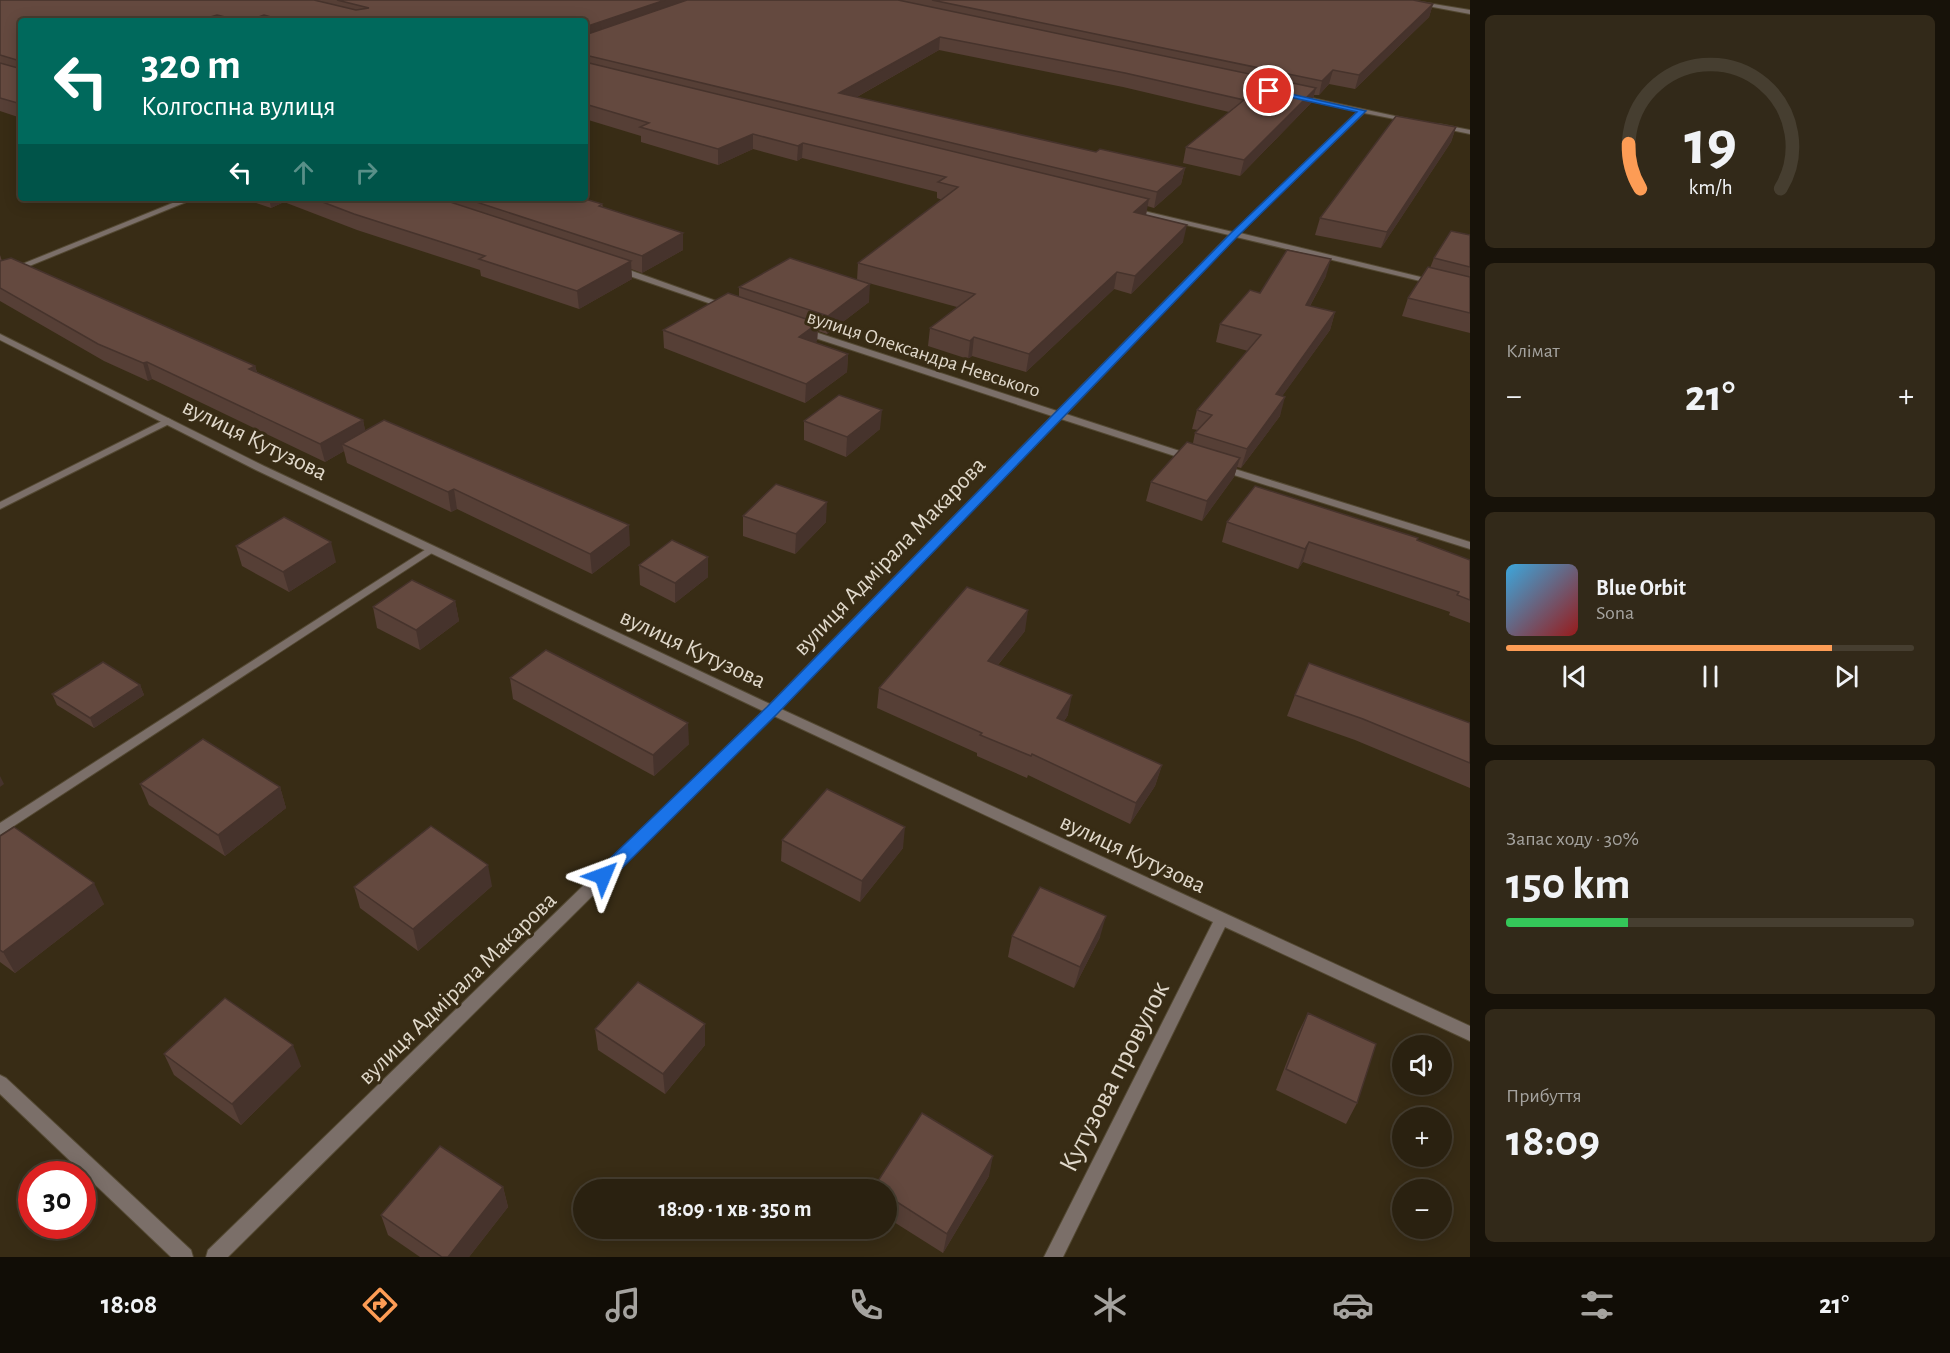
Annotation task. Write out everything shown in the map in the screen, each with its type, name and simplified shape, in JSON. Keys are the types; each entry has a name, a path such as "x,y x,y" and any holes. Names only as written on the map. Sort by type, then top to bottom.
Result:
{"street":[{"path":"1399,0 1470,12"},
{"path":"1293,96 1416,122"},
{"name":"вулиця Адмірала Макарова","path":"215,1257 772,710 1234,235 1362,111"},
{"path":"1427,124 1470,132"},
{"path":"0,276 185,201"},
{"path":"1118,206 1448,286"},
{"path":"606,266 741,311"},
{"name":"вулиця Олександра Невського","path":"798,329 1057,416 1202,461"},
{"name":"вулиця Кутузова","path":"0,337 260,468 772,710 1470,1034"},
{"path":"0,506 168,421"},
{"path":"1213,465 1470,546"},
{"path":"0,830 431,549"},
{"name":"Кутузова провулок","path":"1053,1257 1222,919"},
{"path":"0,1083 184,1257"}],"building":[{"path":"0,0 314,0 356,10 369,8 337,0 665,0 588,26 588,18 275,18 264,15 256,18 230,18 217,15 207,18 18,18 18,68 17,60 0,55"},
{"path":"687,0 898,0 1316,88 1244,160 1186,147 1244,100 1125,73 940,37 839,93 1096,152 1100,149 1185,168 1157,192 588,56 588,34"},
{"path":"932,0 1413,0 1433,4 1359,75 1333,70 1322,81"},
{"path":"0,63 18,68 18,103 0,98"},
{"path":"588,63 1149,199 1134,212 1187,225 1135,276 1117,272 1029,354 974,337 970,341 930,328 975,294 858,263 958,187 938,182 946,177 803,143 798,146 753,134 718,149 640,127 649,123 588,105"},
{"path":"1396,116 1456,127 1387,232 1320,218"},
{"path":"588,200 602,204 599,206 683,233 642,256 473,201"},
{"path":"320,201 447,201 631,261 577,291 479,259 485,256"},
{"path":"1451,231 1470,235 1470,267 1434,258"},
{"path":"1287,250 1331,259 1306,305 1335,312 1276,394 1285,397 1247,449 1195,433 1212,415 1197,410 1261,335 1220,324 1250,290 1260,293"},
{"path":"11,258 255,366 249,369 363,420 320,444 147,362 143,363 98,344 0,288 0,261"},
{"path":"790,258 870,284 828,316 739,287"},
{"path":"1428,267 1470,277 1470,313 1408,298"},
{"path":"728,293 818,323 799,337 848,354 806,384 663,330"},
{"path":"839,395 882,410 847,437 804,421"},
{"path":"384,420 629,525 590,554 454,489 448,492 342,444"},
{"path":"1187,442 1240,458 1207,501 1151,482"},
{"path":"776,484 827,502 796,534 743,516"},
{"path":"1255,486 1418,538 1417,540 1470,560 1470,600 1457,595 1459,592 1309,542 1305,549 1227,522"},
{"path":"284,517 331,542 283,572 236,546"},
{"path":"672,540 708,557 675,583 639,565"},
{"path":"412,580 455,601 416,630 373,607"},
{"path":"967,587 1028,610 988,661 1072,695 1057,718 1162,765 1136,803 1032,754 1031,756 980,735 982,733 879,688"},
{"path":"546,650 688,723 653,755 510,678"},
{"path":"103,662 140,685 90,718 52,694"},
{"path":"1309,663 1470,723 1470,763 1363,719 1295,695"},
{"path":"203,739 280,787 218,835 140,784"},
{"path":"827,789 905,827 862,881 782,840"},
{"path":"431,826 488,865 413,929 354,887"},
{"path":"14,827 94,883 3,952 0,950 0,836"},
{"path":"1040,887 1106,916 1080,967 1012,936"},
{"path":"638,982 705,1024 663,1074 595,1029"},
{"path":"225,998 293,1045 232,1104 164,1054"},
{"path":"1308,1013 1376,1044 1357,1103 1286,1069"},
{"path":"922,1113 993,1156 947,1234 897,1202 897,1179 879,1179"},
{"path":"440,1146 503,1187 448,1257 442,1257 381,1215"}],"route":[{"path":"603,876 772,710 1234,235 1362,111 1269,91"}]}
